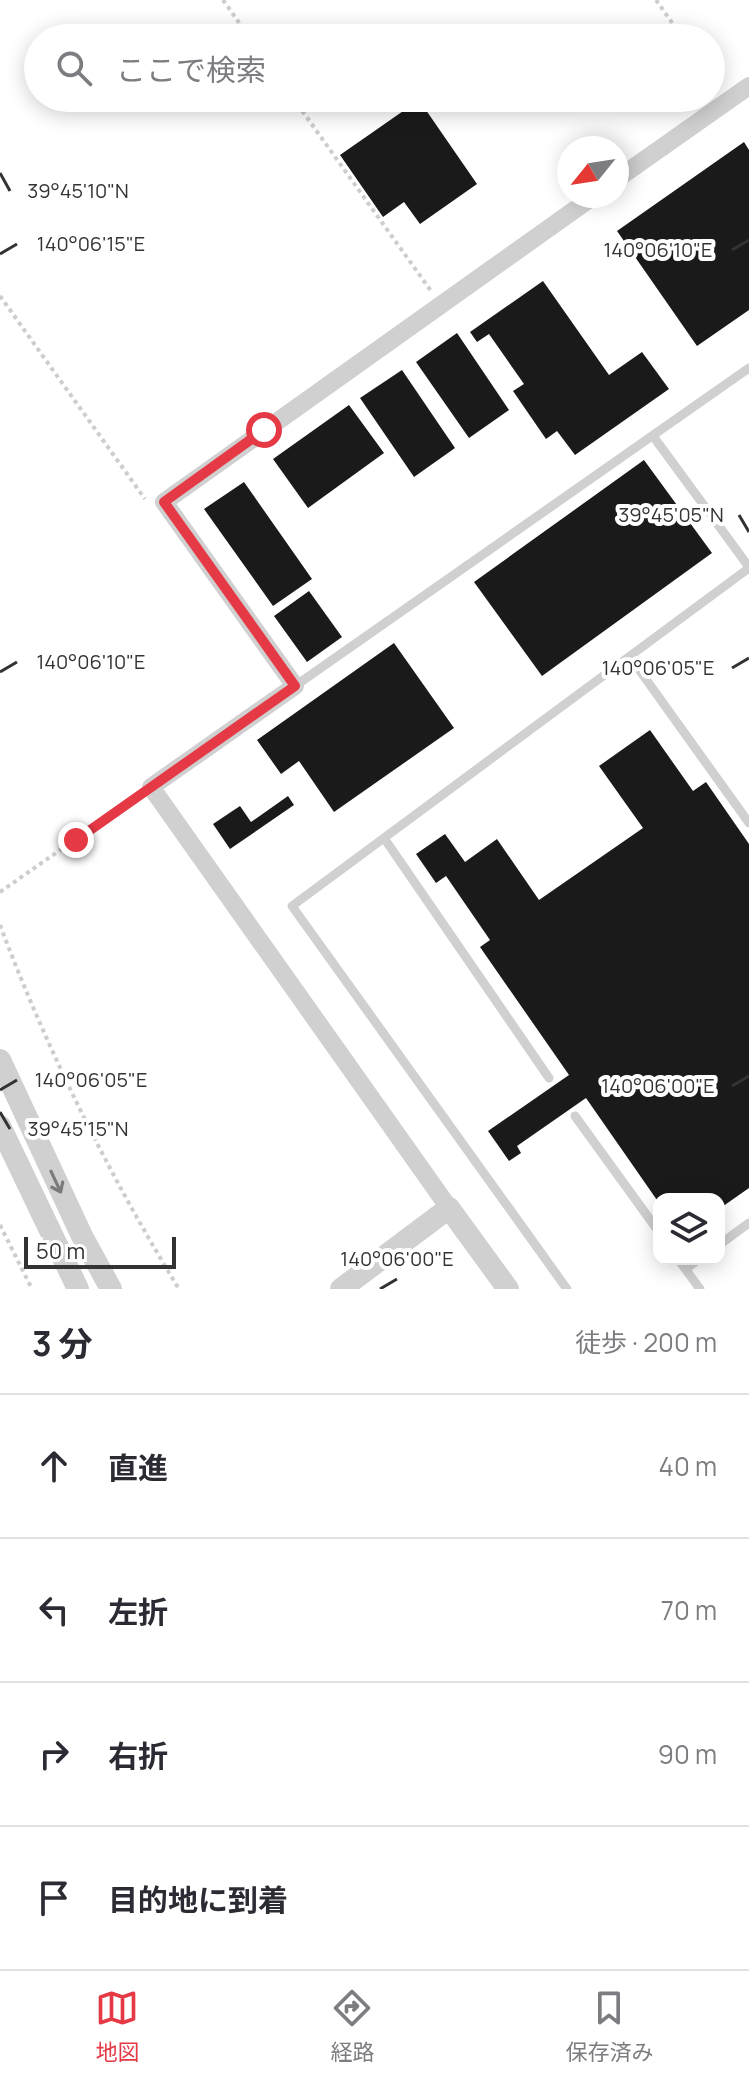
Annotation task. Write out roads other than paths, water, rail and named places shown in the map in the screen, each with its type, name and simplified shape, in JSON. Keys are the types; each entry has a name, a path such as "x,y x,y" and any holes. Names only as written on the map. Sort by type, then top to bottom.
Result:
{"street":[{"path":"725,103 749,86"},
{"path":"629,171 712,112"},
{"path":"508,1289 151,787 295,686 164,502 577,208"},
{"path":"0,1060 82,1236 111,1289"},
{"path":"0,1126 78,1289"},
{"path":"341,1289 449,1208"}],"lane":[{"path":"295,686 749,368"},
{"path":"653,436 747,569 749,582"},
{"path":"567,1289 292,906 747,569"},
{"path":"630,657 749,823"},
{"path":"384,838 549,1078"},
{"path":"575,1116 653,1224"},
{"path":"725,1241 749,1223"},
{"path":"683,1265 700,1289"},
{"path":"686,1269 691,1265"}]}
